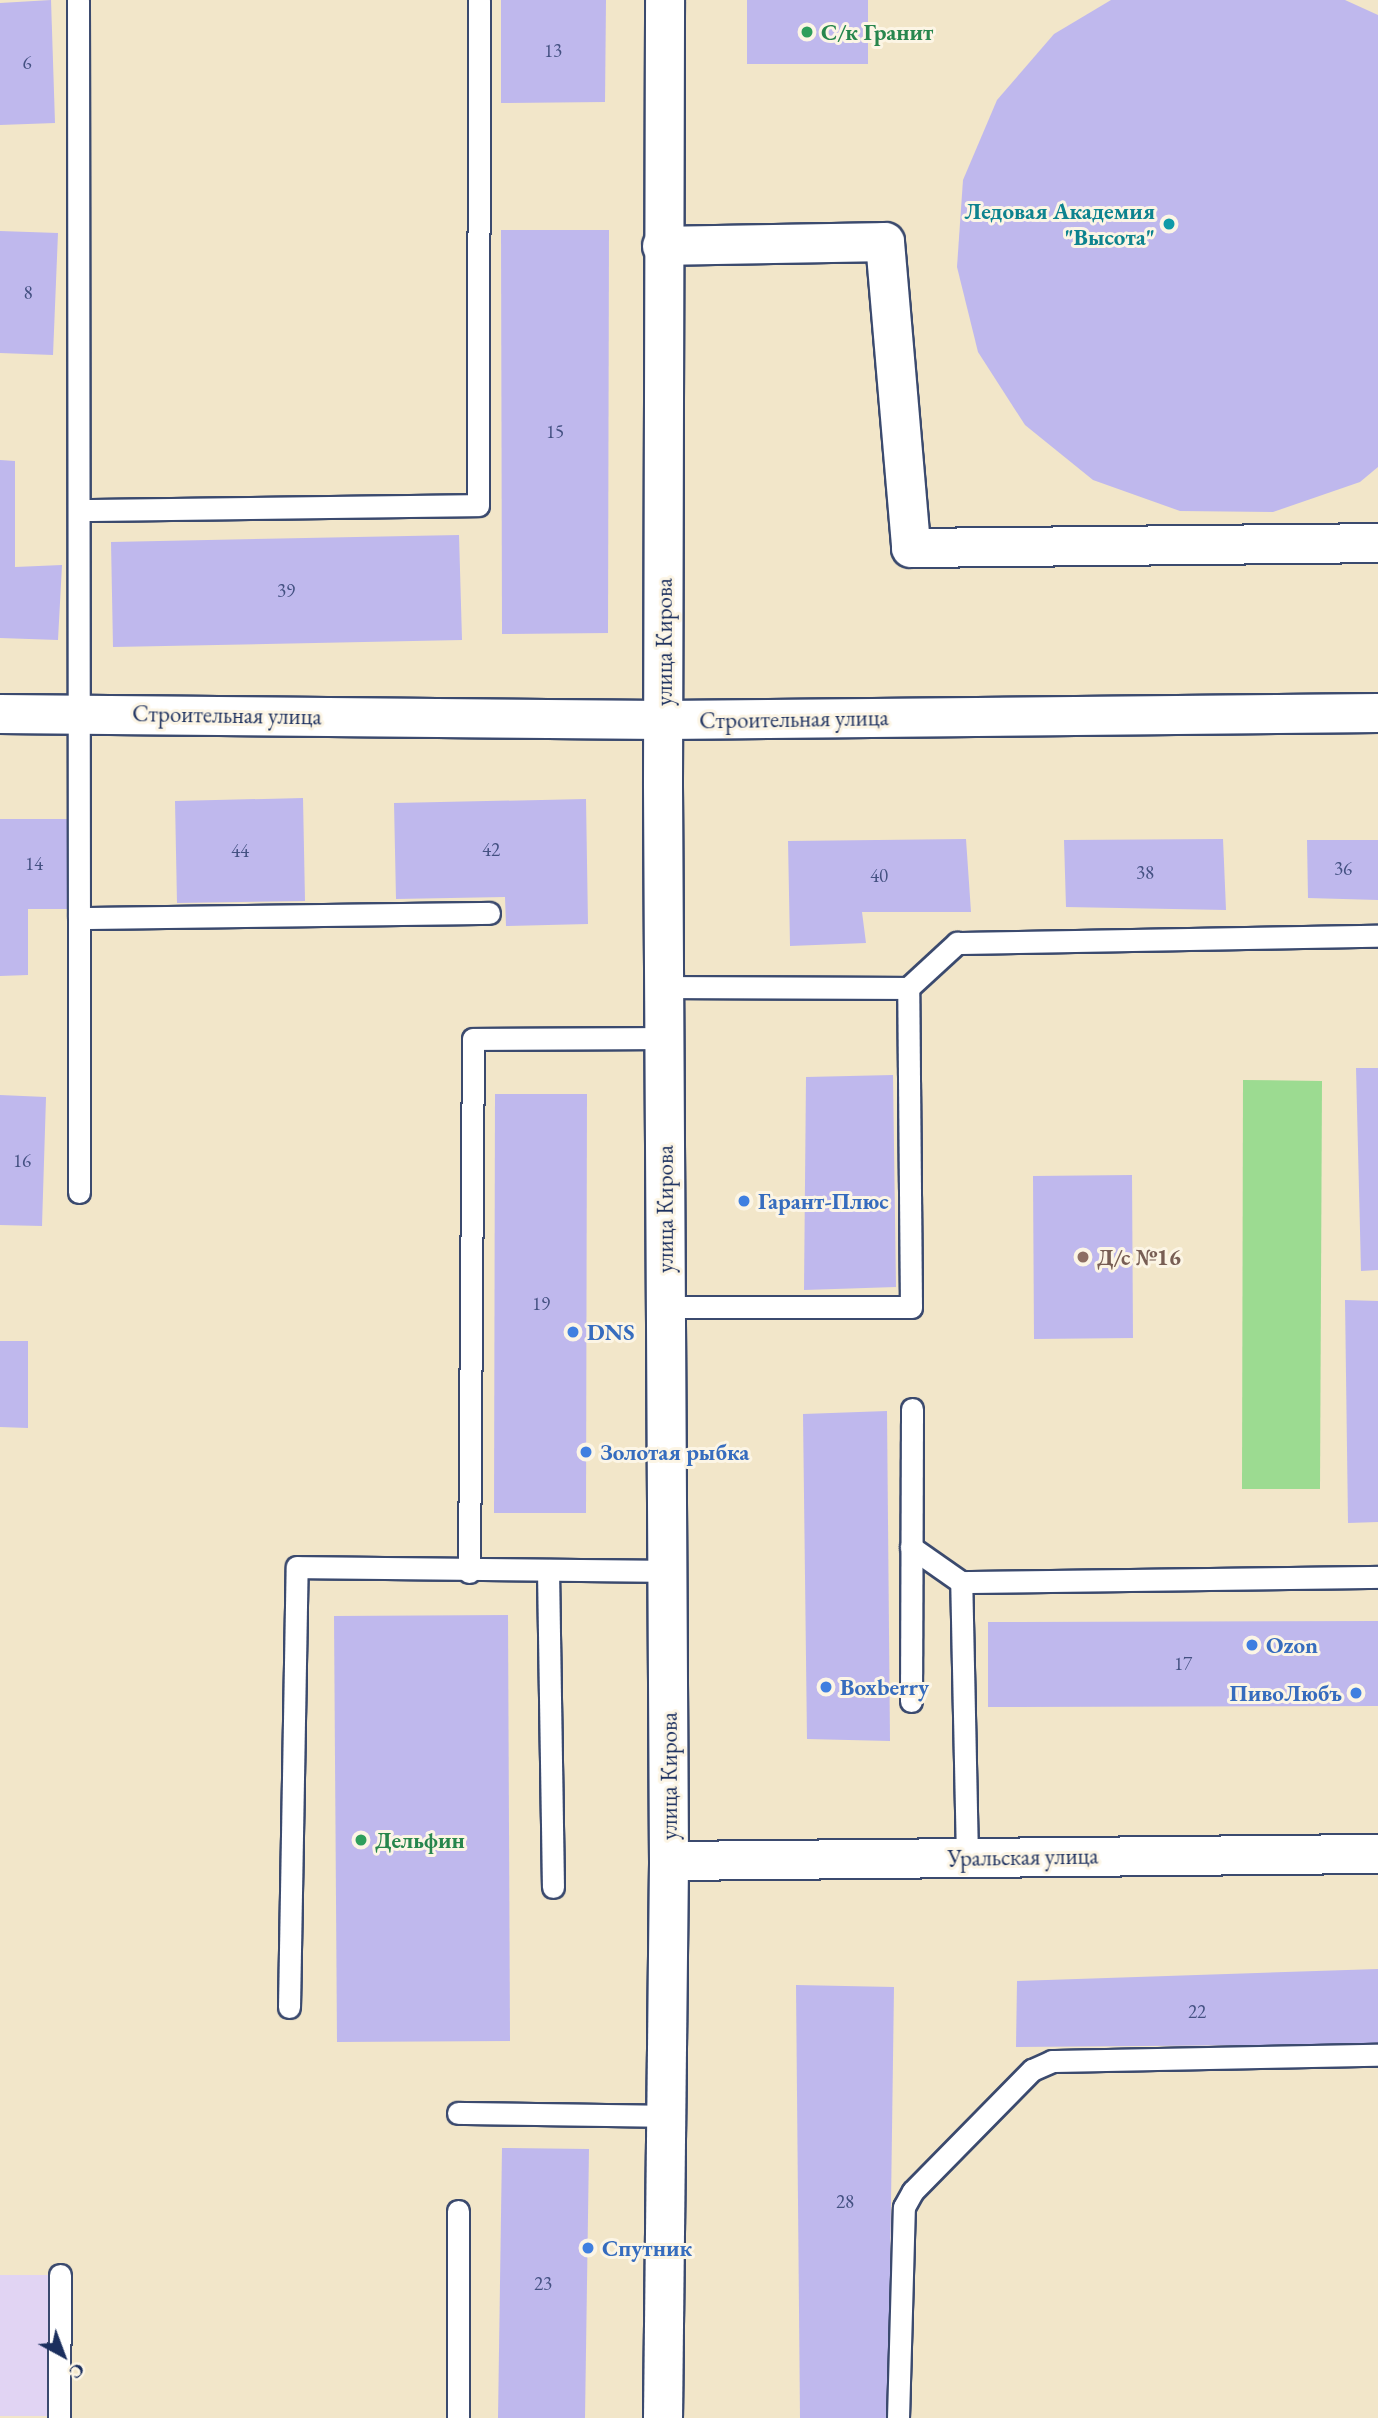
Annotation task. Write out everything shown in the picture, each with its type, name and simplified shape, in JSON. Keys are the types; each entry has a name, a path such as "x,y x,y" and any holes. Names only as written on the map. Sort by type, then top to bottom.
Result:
{"street":[{"name":"улица Кирова","path":"663,2418 669,1861 663,1038 662,246 665,0"},
{"path":"662,246 885,242 911,548 1378,542"},
{"name":"Строительная улица","path":"0,714 664,720 1378,713"},
{"name":"Уральская улица","path":"669,1861 1378,1854"}],"lane":[{"path":"78,0 82,510 78,714 79,1192"},
{"path":"82,510 478,505 479,0"},
{"path":"79,918 489,913"},
{"path":"664,987 908,988 957,943 1378,936"},
{"path":"665,1307 911,1307 908,988"},
{"path":"469,1572 473,1039 663,1038"},
{"path":"911,1701 912,1409"},
{"path":"911,1547 961,1582 1378,1577"},
{"path":"289,2007 296,1567 469,1572 668,1571"},
{"path":"548,1570 552,1886"},
{"path":"961,1582 967,1858"},
{"path":"898,2418 904,2207 913,2191 1032,2070 1052,2061 1378,2056"},
{"path":"458,2113 666,2116"},
{"path":"458,2211 458,2418"},
{"path":"59,2418 60,2275"}],"shaded area":[{"path":"0,2275 60,2275 56,2416 0,2416"}],"green space":[{"path":"1243,1080 1322,1081 1320,1489 1242,1489"}],"building":[{"path":"51,0 55,123 0,125 0,3"},
{"path":"501,0 606,0 605,102 501,103"},
{"name":"С/к Гранит","path":"747,0 868,0 868,64 747,64"},
{"name":"Ледовая Академия \"Высота\"","path":"1111,0 1345,0 1378,15 1378,467 1360,482 1273,512 1180,511 1093,480 1025,425 978,352 957,267 963,180 997,100 1054,34"},
{"path":"501,230 609,230 608,633 502,634"},
{"path":"0,231 58,233 53,355 0,353"},
{"path":"0,460 15,461 15,567 62,565 58,640 0,638"},
{"path":"459,535 462,640 113,647 111,542"},
{"path":"303,798 305,901 177,903 175,801"},
{"path":"586,799 588,924 506,926 505,897 396,899 394,803"},
{"path":"0,819 68,819 68,909 28,909 28,975 0,976"},
{"path":"966,839 971,912 862,912 866,943 790,946 788,841"},
{"path":"1223,839 1226,910 1066,907 1064,840"},
{"path":"1307,840 1378,840 1378,900 1308,898"},
{"path":"1356,1068 1378,1068 1378,1270 1361,1271"},
{"path":"893,1075 896,1287 804,1290 806,1077"},
{"path":"495,1094 587,1094 586,1513 494,1513"},
{"path":"0,1095 46,1097 42,1226 0,1225"},
{"name":"Д/с №16","path":"1132,1175 1133,1338 1034,1339 1033,1176"},
{"path":"1345,1300 1378,1301 1378,1522 1348,1523"},
{"path":"0,1341 28,1341 28,1428 0,1427"},
{"path":"887,1411 890,1741 807,1739 803,1414"},
{"path":"508,1615 510,2041 337,2042 334,1616"},
{"path":"1378,1621 1378,1706 988,1707 988,1622"},
{"path":"1378,1969 1378,2044 1016,2047 1017,1981"},
{"path":"796,1985 894,1987 888,2418 800,2418"},
{"path":"502,2148 589,2149 585,2418 498,2418"}],"place":[{"name":"С/к Гранит","path":"807,32"},
{"name":"Ледовая Академия \"Высота\"","path":"1169,224"},
{"name":"Гарант-Плюс","path":"744,1201"},
{"name":"Д/с №16","path":"1083,1257"},
{"name":"DNS","path":"573,1332"},
{"name":"Золотая рыбка","path":"586,1452"},
{"name":"Ozon","path":"1252,1645"},
{"name":"Boxberry","path":"826,1687"},
{"name":"ПивоЛюбъ","path":"1356,1693"},
{"name":"Дельфин","path":"361,1840"},
{"name":"Спутник","path":"588,2248"}]}
